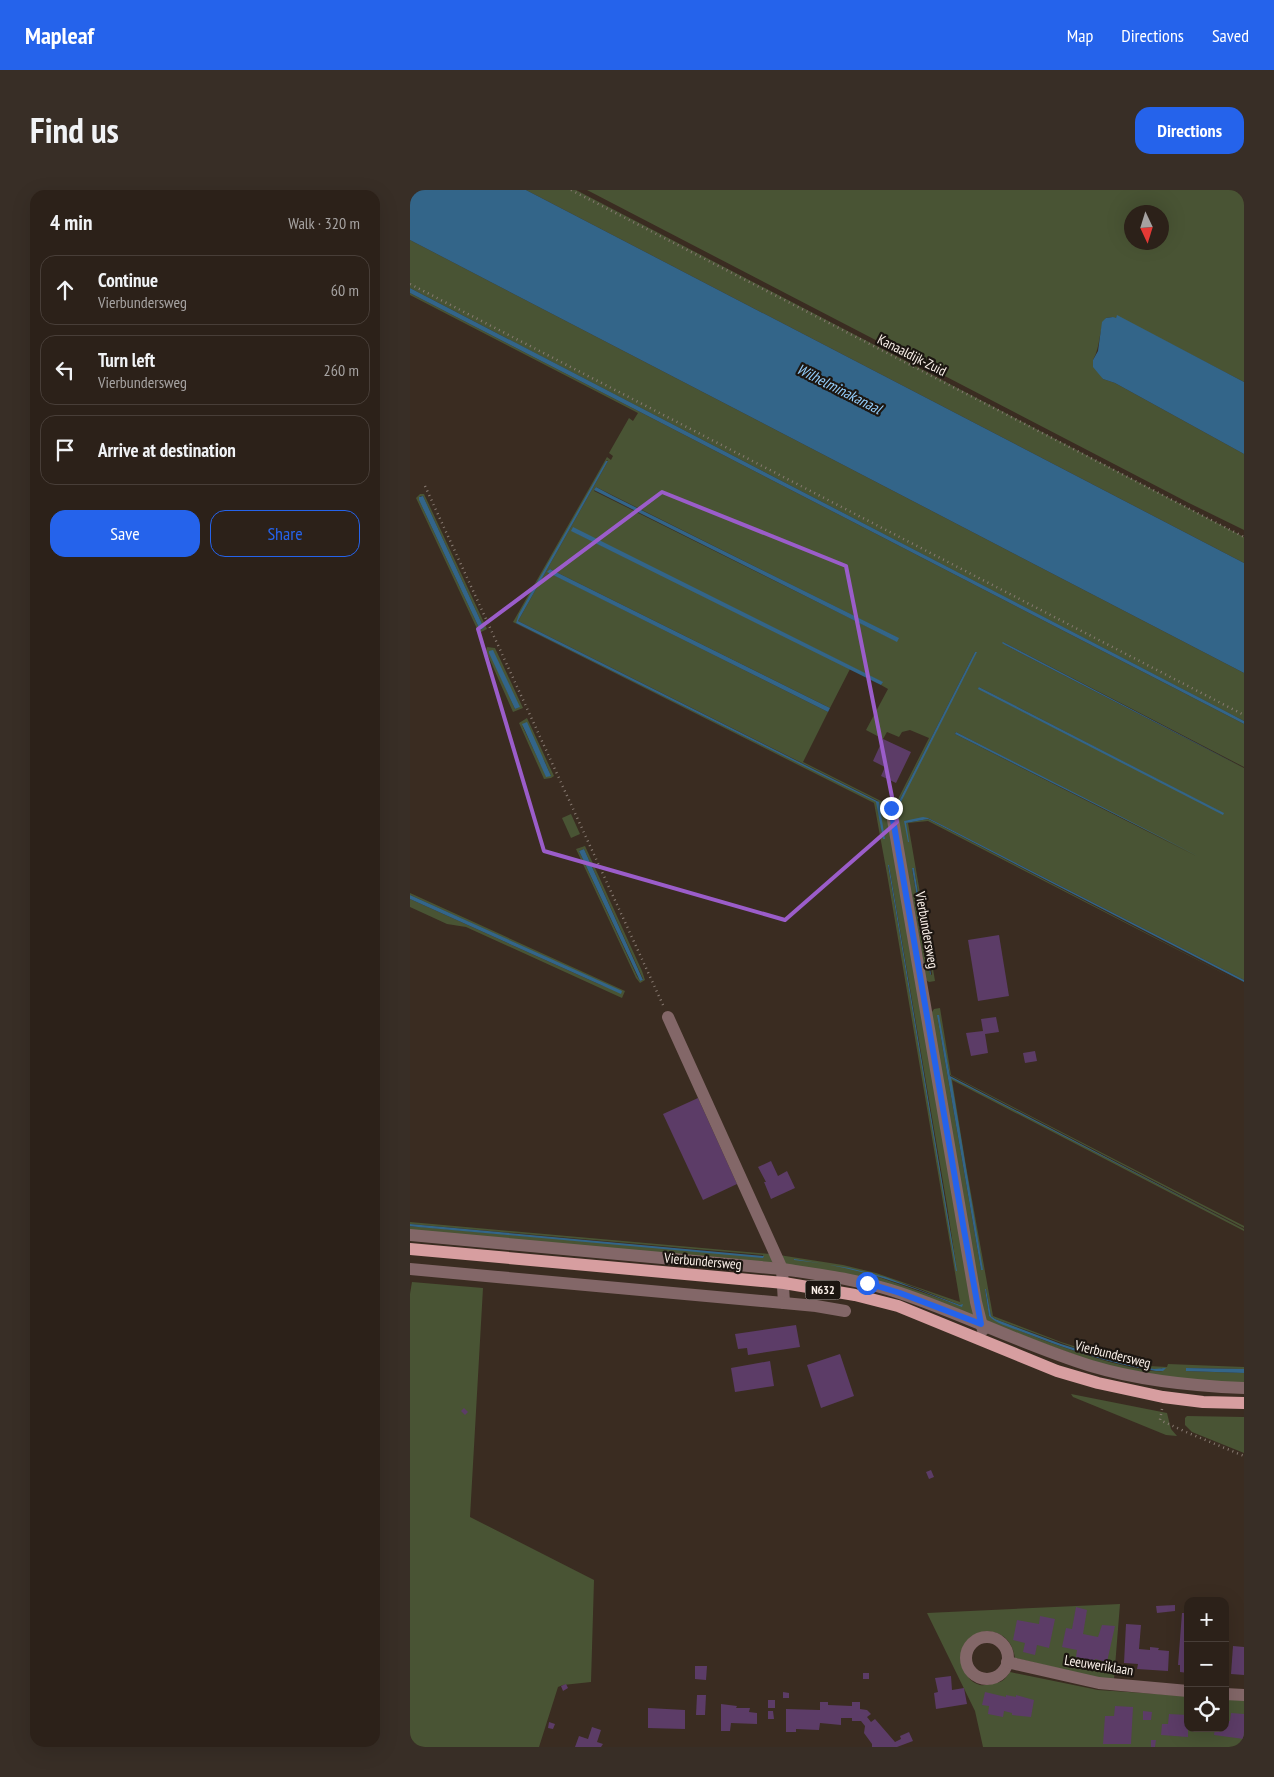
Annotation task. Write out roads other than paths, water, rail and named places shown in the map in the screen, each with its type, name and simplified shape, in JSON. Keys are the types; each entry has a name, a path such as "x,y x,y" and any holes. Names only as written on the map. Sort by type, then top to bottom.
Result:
{"main road":[{"name":"Vierbundersweg","path":"410,1249 784,1282 855,1295 898,1306 1057,1371 1116,1388 1203,1402 1244,1403"}],"street":[{"name":"Vierbundersweg","path":"891,808 985,1342"},
{"path":"668,1017 782,1269 784,1303"},
{"name":"Vierbundersweg","path":"410,1235 782,1269 836,1277 867,1283 900,1293 1022,1342 1092,1366 1166,1382 1244,1388"},
{"path":"410,1269 784,1303 845,1311"},
{"name":"Leeuweriklaan","path":"1007,1662 1099,1683 1184,1691"},
{"path":"1229,1694 1244,1695"}],"water":[{"name":"Wilhelminakanaal","path":"410,190 526,190 1244,563 1244,673 410,240"},
{"path":"410,288 1227,712 1244,721 1244,724 410,293"},
{"path":"1117,315 1244,382 1244,454 1115,383 1103,379 1093,367 1093,360 1098,351 1102,322 1106,318 1116,318"},
{"path":"606,461 608,461 518,621 879,802 885,839 883,839 876,802 516,623 519,614"},
{"path":"596,487 899,638 897,642 594,490"},
{"path":"423,496 484,628 480,630 419,500 419,497"},
{"path":"573,527 883,682 881,685 571,531"},
{"path":"550,569 830,708 828,712 547,572"},
{"path":"1003,642 1244,768 1007,646"},
{"path":"493,650 520,707 515,709 489,653 489,651"},
{"path":"975,652 977,652 901,802 899,801"},
{"path":"979,687 1224,813 1223,815 978,689"},
{"path":"527,722 551,776 546,777 522,724"},
{"path":"956,732 1198,856 955,734"},
{"path":"923,817 928,818 942,825 1244,980 1244,982 928,819 906,823 908,842 904,821"},
{"path":"584,849 643,980 640,981 579,851"},
{"path":"889,865 957,1271 956,1271"},
{"path":"912,868 914,868 931,975 930,974"},
{"path":"410,895 622,991 621,994 410,899"},
{"path":"937,1015 939,1015 950,1076 1244,1229 951,1078 983,1270 981,1270"},
{"path":"410,1224 764,1256 763,1258 418,1227 410,1226"},
{"path":"794,1259 835,1266 794,1260"},
{"path":"837,1266 885,1277 960,1305 963,1304 962,1307 921,1291"},
{"path":"985,1289 991,1316 995,1319 1061,1344 1109,1359 1154,1369 1166,1368 1163,1371 1156,1371 1104,1360 999,1323 989,1316"},
{"path":"1186,1368 1244,1369 1244,1373 1186,1371"}]}
